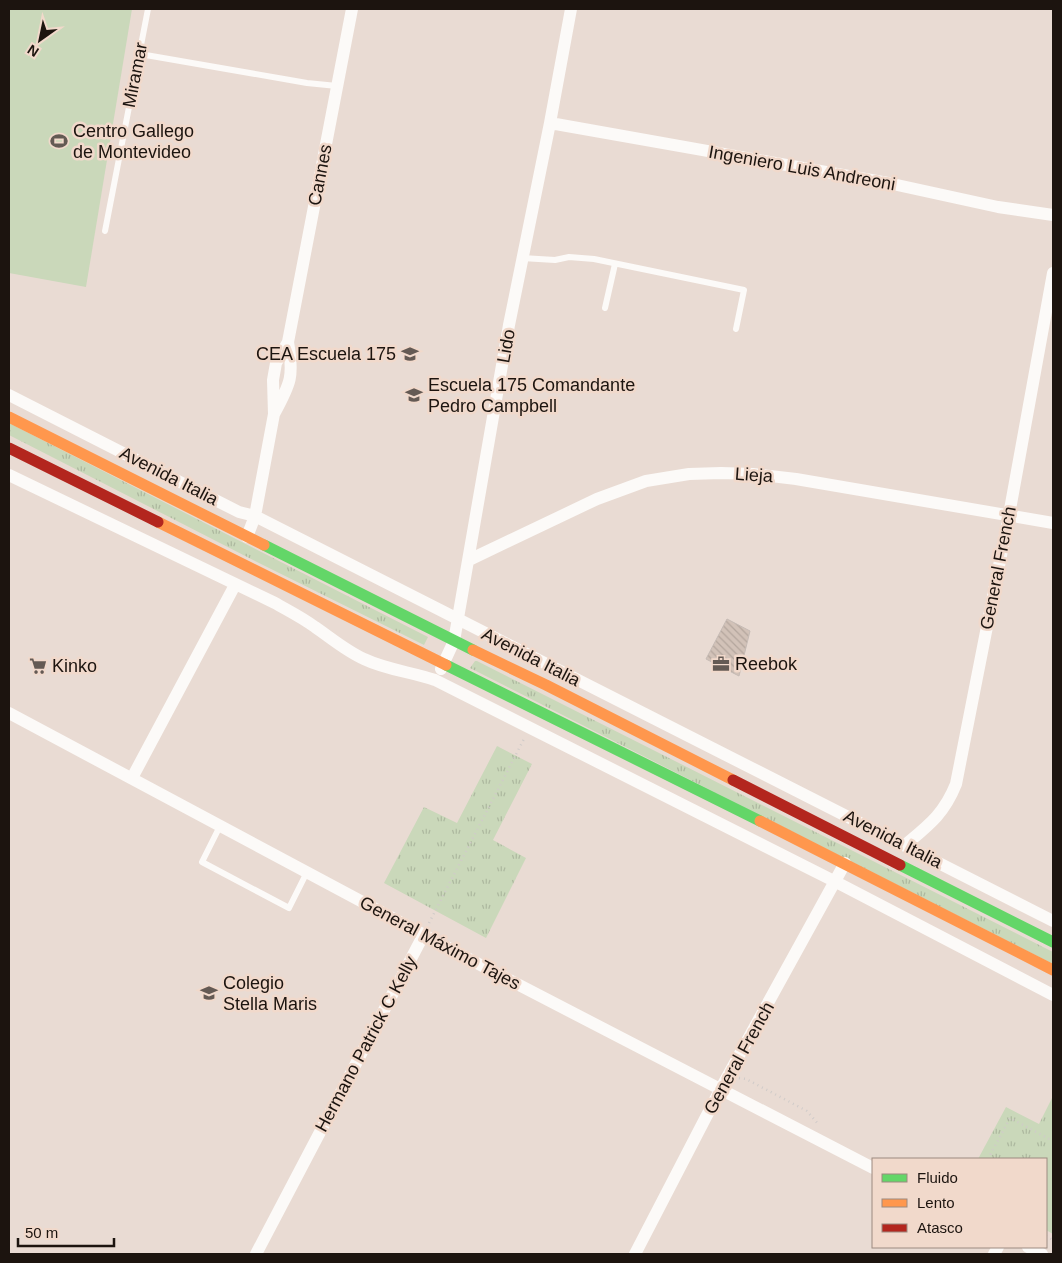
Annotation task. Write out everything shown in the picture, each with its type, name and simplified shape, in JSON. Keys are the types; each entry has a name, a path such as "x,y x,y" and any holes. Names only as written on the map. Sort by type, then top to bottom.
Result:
{"main road":[{"name":"Avenida Italia","path":"9,417 454,641 546,685 1053,942"},
{"path":"9,448 845,863 1053,970"}],"street":[{"name":"Cannes","path":"247,537 255,516 274,414 290,379 292,365 288,342 352,9"},
{"name":"Lido","path":"435,680 454,641 522,258 571,9"},
{"name":"Ingeniero Luis Andreoni","path":"550,123 888,183 998,207 1053,215"},
{"name":"General French","path":"905,845 939,815 949,802 956,784 1009,515 1053,273"},
{"name":"Avenida Italia","path":"9,395 239,512 255,516 1053,921"},
{"name":"Lieja","path":"469,560 597,499 646,481 690,474 753,474 796,479 1053,523"},
{"path":"9,475 275,603 314,626 345,649 364,659 380,666 419,674 435,680 530,727 836,882 1053,995"},
{"path":"132,778 235,585"},
{"name":"General Máximo Tajes","path":"9,713 720,1090 872,1167"},
{"name":"General French","path":"635,1254 720,1090 845,863"},
{"name":"Hermano Patrick C Kelly","path":"256,1254 424,934"},
{"path":"1030,1248 1042,1254"}],"lane":[{"name":"Miramar","path":"105,230 148,9"},
{"path":"140,54 337,86"},
{"path":"522,258 555,260 569,257 594,259 744,290 736,330"},
{"path":"605,308 615,264"},
{"path":"220,826 202,862 289,908 308,872"}],"path":[{"name":"Hermano Patrick C Kelly","path":"424,934 530,727"},
{"path":"739,1078 746,1079 807,1111 818,1124 826,1129"},
{"path":"989,1158 1010,1118 1053,1141"}],"green space":[{"name":"Centro Gallego de Montevideo","path":"9,9 132,9 86,287 9,273"},
{"path":"9,423 428,637 424,645 9,435"},
{"path":"475,661 1053,952 1053,964 470,668"},
{"path":"497,746 532,764 493,840 526,858 486,938 384,883 424,807 457,823"},
{"path":"1053,1096 1053,1234 1047,1231 1047,1158 979,1158 1006,1107 1039,1124"}],"building":[{"path":"727,619 750,631 739,676 706,659"}],"traffic: fast":[{"path":"264,545 473,650"},
{"path":"446,665 760,821"},
{"path":"900,865 1053,942"}],"traffic: slow":[{"path":"9,417 264,545"},
{"path":"158,522 446,665"},
{"path":"473,650 733,780"},
{"path":"760,821 1053,970"}],"traffic: jam":[{"path":"9,448 158,522"},
{"path":"733,780 900,865"}],"place":[{"name":"Centro Gallego de Montevideo","path":"59,141"},
{"name":"CEA Escuela 175","path":"410,354"},
{"name":"Escuela 175 Comandante Pedro Campbell","path":"414,395"},
{"name":"Reebok","path":"721,664"},
{"name":"Kinko","path":"38,666"},
{"name":"Colegio Stella Maris","path":"209,993"}]}
